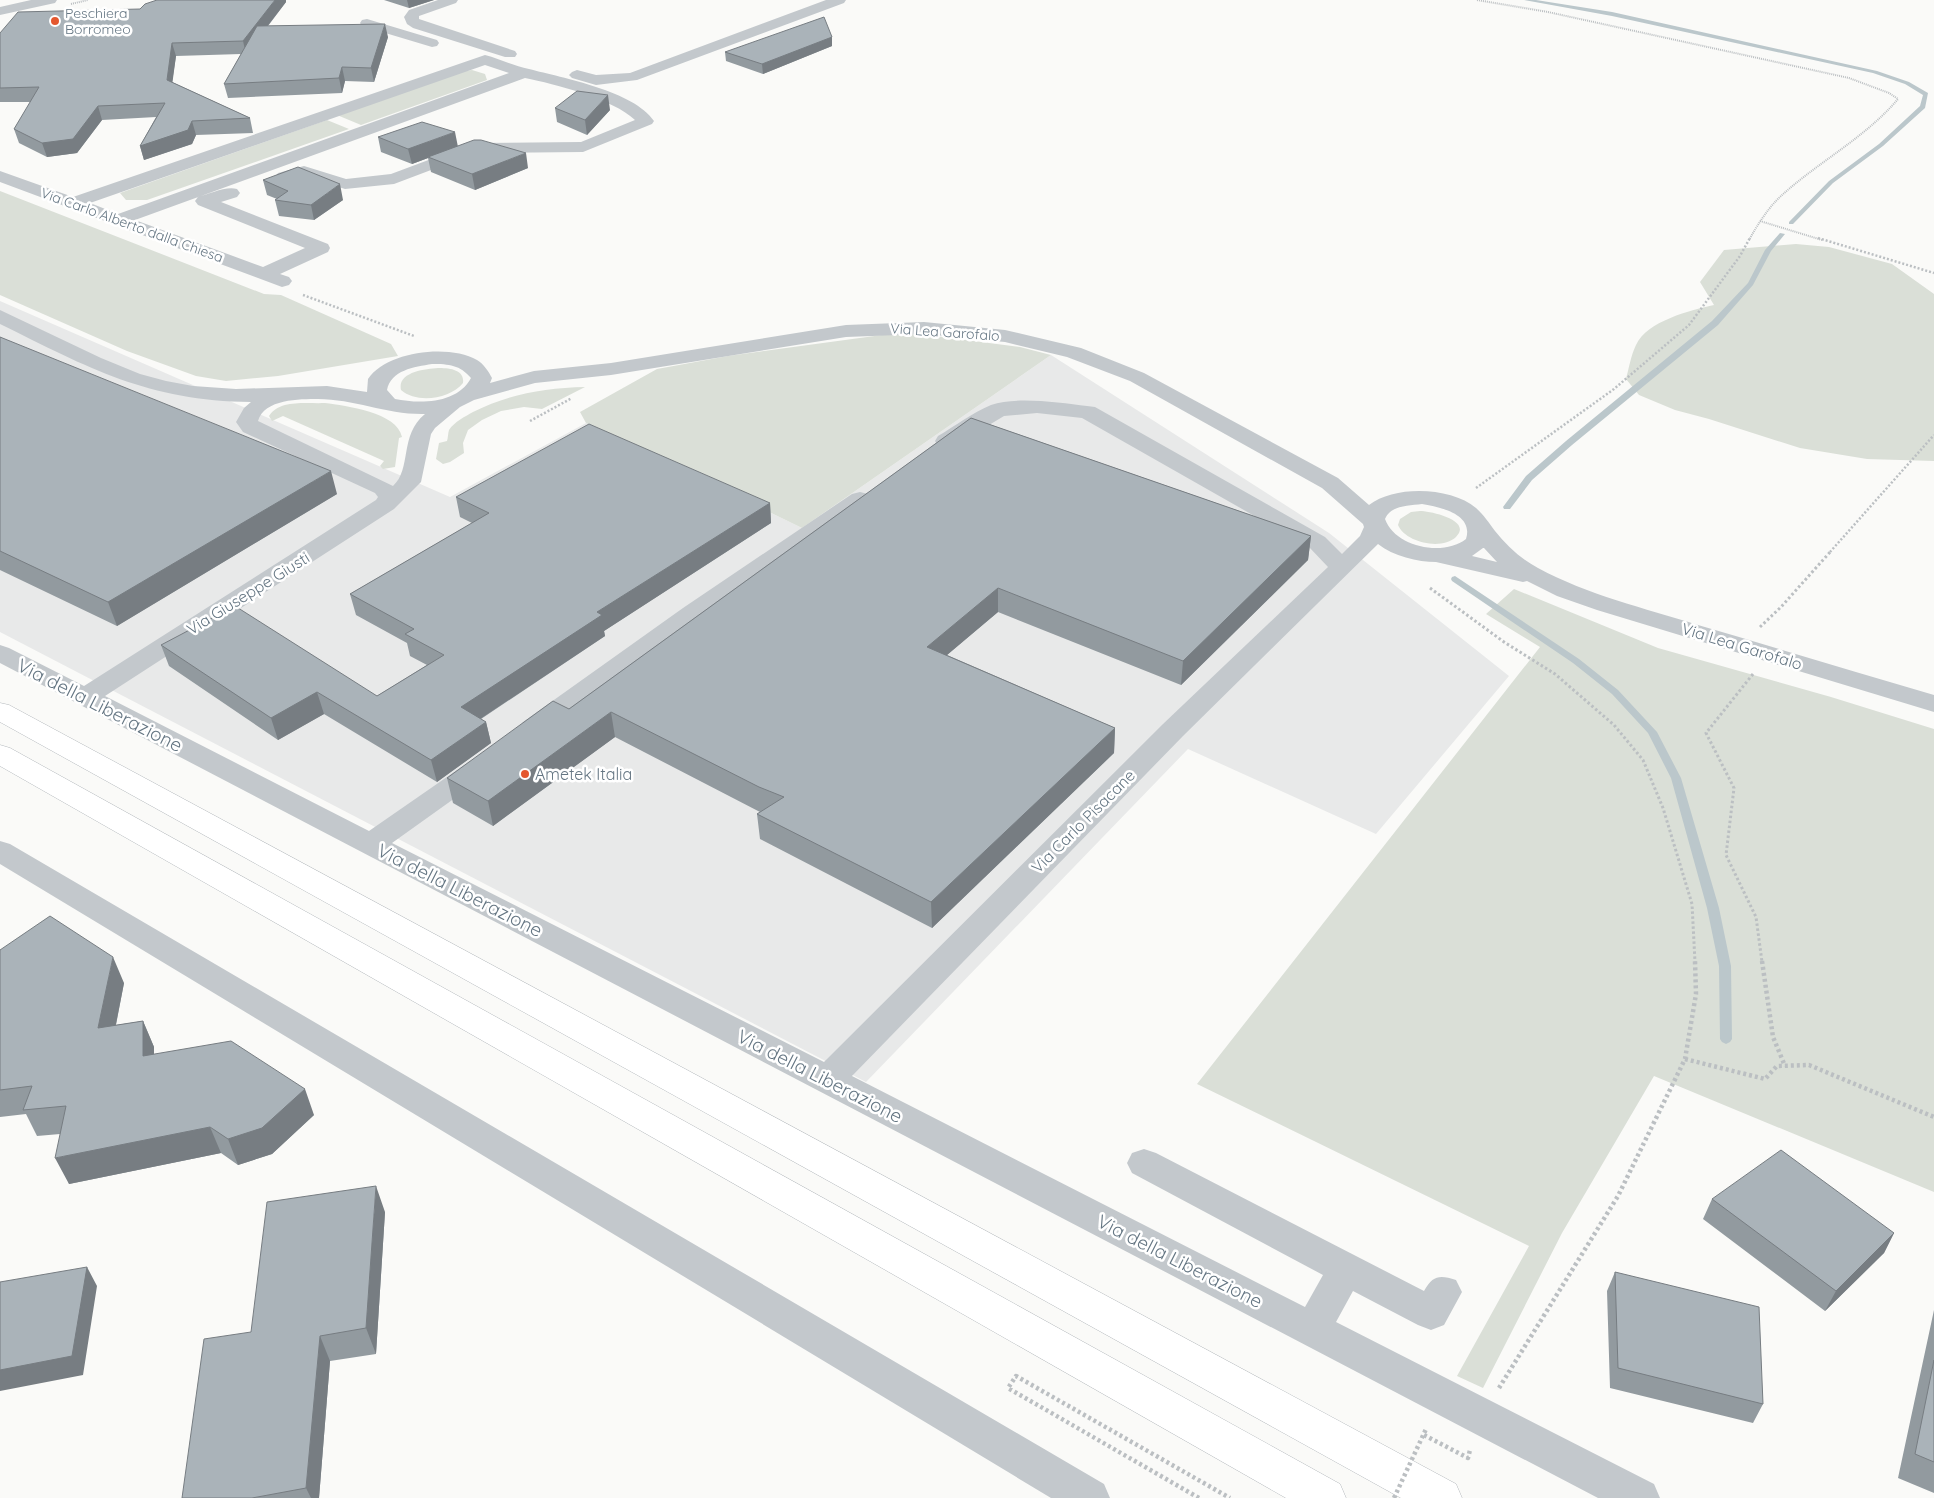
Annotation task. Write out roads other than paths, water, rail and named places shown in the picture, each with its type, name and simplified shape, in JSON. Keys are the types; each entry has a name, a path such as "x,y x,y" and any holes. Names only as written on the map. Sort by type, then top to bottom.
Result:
{"highway":[{"path":"0,699 78,754"},
{"path":"0,712 1441,1498"},
{"path":"0,754 1325,1498"}],"street":[{"path":"0,11 50,0"},
{"path":"451,0 414,13 411,16 412,21 418,25 583,78 607,80 643,74 839,0"},
{"path":"264,274 321,248 204,201 304,171 346,184 394,179 474,148 583,147 646,120 632,108 565,82 524,73 485,60 478,54 419,40 367,22"},
{"path":"74,203 485,60"},
{"path":"118,220 524,73"},
{"name":"Via Carlo Alberto dalla Chiesa","path":"0,176 283,281"},
{"path":"0,316 123,375 154,385 189,391 222,394 339,393 392,405 425,408 461,398 478,386 482,378 479,369 470,363"},
{"name":"Via Lea Garofalo","path":"461,398 513,381 611,369 846,331 924,328 1005,336 1074,352 1137,377 1330,483 1368,493 1422,498 1453,504 1470,515 1492,543 1516,565 1551,583"},
{"name":"Via Lea Garofalo","path":"299,392 355,381 413,360 434,357 448,357 516,372 560,374"},
{"path":"394,367 382,374 375,382 374,390 378,397 414,421 420,434"},
{"path":"299,392 275,398 257,407 248,416 250,427 382,488 389,497 386,504"},
{"name":"Via Giuseppe Giusti","path":"85,697 386,504 410,482 420,434 437,414 461,398"},
{"path":"928,454 976,420 999,410 1037,407 1087,412 1317,542 1341,566"},
{"path":"357,475 376,479 390,478 409,473 413,469"},
{"name":"Via Lea Garofalo","path":"1330,483 1374,524 1384,539 1396,547 1413,552 1440,555 1482,564 1551,583 1634,614 1934,704"},
{"path":"370,844 692,614 879,487"},
{"name":"Via Lea Garofalo","path":"1374,524 1376,512 1383,505 1393,500 1407,498"},
{"name":"Via Carlo Pisacane","path":"828,1080 1173,730 1372,538 1374,524"},
{"name":"Via Lea Garofalo","path":"1440,555 1455,554 1476,543 1480,536 1480,527"},
{"name":"Via Carlo Pisacane","path":"1341,566 1355,560 1383,553 1413,552"},
{"name":"Via della Liberazione","path":"0,653 1639,1498"},
{"path":"0,852 1089,1498"},
{"path":"1144,1163 1431,1313 1443,1292"},
{"path":"1312,1329 1346,1269"}],"waterway":[{"path":"1527,0 1612,14 1875,72 1907,83 1926,94 1923,107 1881,145 1831,182 1791,223"},
{"path":"1507,507 1529,478 1715,323 1751,284 1768,250 1782,234"},
{"path":"1455,579 1576,661 1615,692 1652,732 1676,778 1713,908 1725,966 1726,1039"}],"place":[{"name":"Peschiera Borromeo","path":"55,21"},
{"name":"Ametek Italia","path":"525,774"}]}
